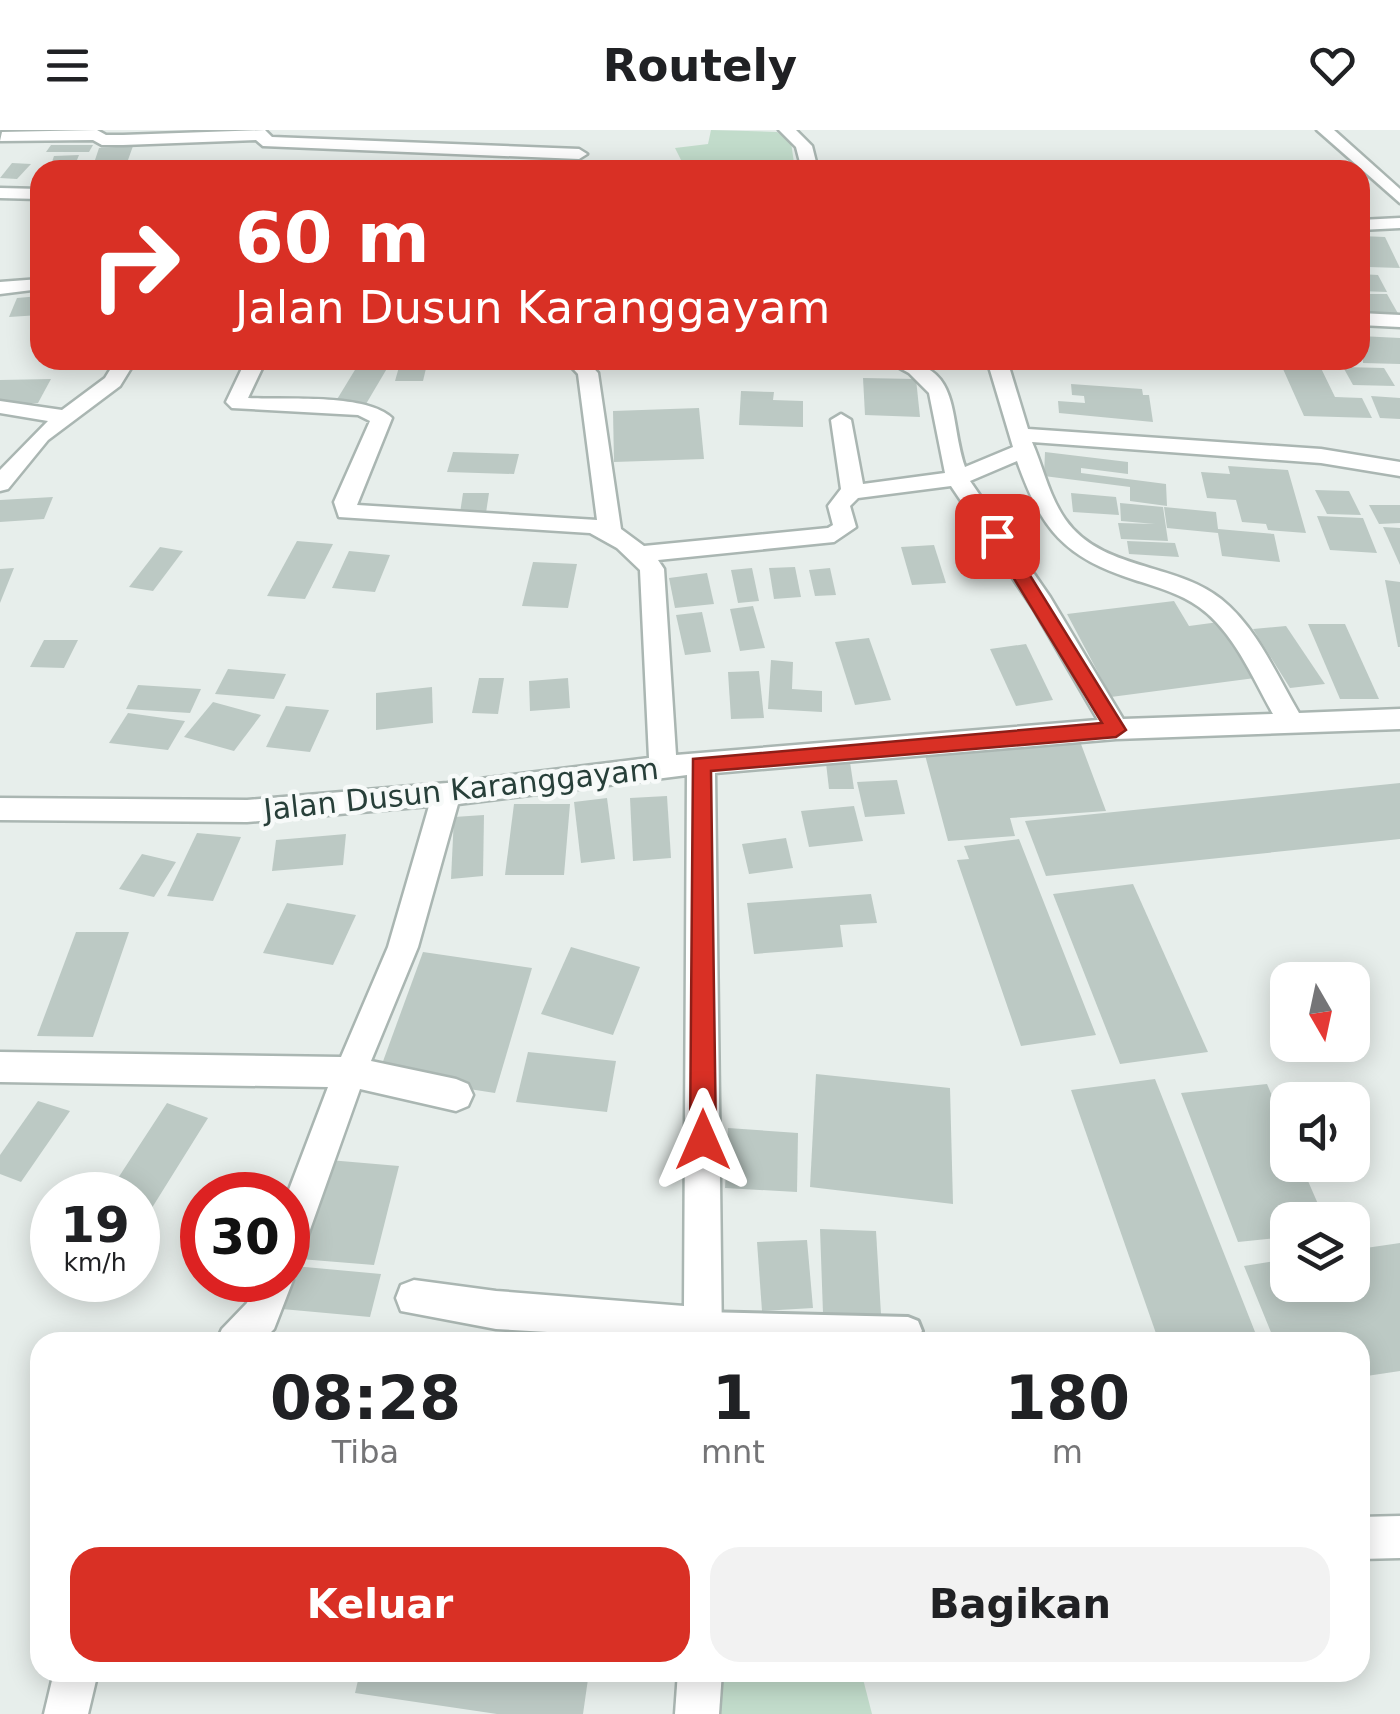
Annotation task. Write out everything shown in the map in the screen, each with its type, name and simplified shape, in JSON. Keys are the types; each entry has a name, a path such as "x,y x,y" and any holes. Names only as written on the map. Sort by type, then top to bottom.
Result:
{"street":[{"path":"786,130 804,146 808,160"},
{"path":"1325,130 1358,160"},
{"path":"4,136 97,135 102,140 166,141 264,135 578,156"},
{"path":"261,160 264,135"},
{"path":"1370,171 1400,198"},
{"path":"0,194 30,194"},
{"path":"1370,224 1400,223"},
{"path":"0,288 30,285"},
{"path":"1370,320 1400,321"},
{"path":"0,484 41,436 114,382 121,370"},
{"path":"251,370 236,402 240,404 362,410 382,418 345,502 346,512 591,526 610,531 639,554 652,569 663,767"},
{"path":"585,370 610,531"},
{"path":"921,370 935,384 961,477 1116,730"},
{"path":"999,370 1018,447 1057,525 1071,541 1102,558 1194,593 1215,606 1231,624 1291,722"},
{"path":"0,406 66,417"},
{"path":"841,420 853,492"},
{"path":"639,554 834,535 844,527 839,506 853,492 961,477 1018,447 1321,456 1400,469"},
{"name":"Jalan Dusun Karanggayam","path":"0,809 247,811 447,794 663,767 1116,730 1400,719"},
{"path":"701,764 703,1332"},
{"path":"310,1184 403,947 447,794"},
{"path":"0,1067 352,1072 456,1095"},
{"path":"414,1298 686,1332"},
{"path":"245,1332 261,1316 266,1302"},
{"path":"1370,1538 1400,1538"},
{"path":"66,1714 74,1682"},
{"path":"697,1714 699,1682"}],"lane":[{"path":"840,1332 908,1331"}],"green space":[{"path":"711,130 777,132 791,142 794,160 681,160 675,148 708,144"},
{"path":"721,1682 864,1682 872,1714 719,1714"}],"building":[{"path":"51,145 93,145 89,152 46,152"},
{"path":"133,146 128,160 95,160 99,148"},
{"path":"79,155 77,160 53,160 54,156"},
{"path":"12,163 30,164 17,179 0,178"},
{"path":"1370,236 1385,237 1400,268 1370,267"},
{"path":"1370,275 1378,275 1387,292 1370,291"},
{"path":"1370,294 1387,294 1400,317 1370,317"},
{"path":"30,297 30,316 9,317 17,298"},
{"path":"1370,336 1400,338 1400,364 1370,363"},
{"path":"1370,368 1384,368 1395,386 1353,385 1345,370"},
{"path":"355,370 386,370 366,404 336,401"},
{"path":"398,370 426,370 423,381 395,381"},
{"path":"1283,370 1322,370 1335,397 1362,398 1372,418 1304,416"},
{"path":"863,378 916,379 920,417 865,415"},
{"path":"51,379 38,403 0,403 0,380"},
{"path":"1071,384 1142,389 1143,395 1149,395 1153,422 1059,413 1058,401 1085,403 1084,396 1072,395"},
{"path":"741,391 774,392 773,400 803,401 803,427 739,425"},
{"path":"1371,396 1400,398 1400,419 1380,418"},
{"path":"699,408 704,459 614,462 613,411"},
{"path":"453,452 519,454 514,474 447,472"},
{"path":"1045,452 1128,462 1128,474 1081,468 1081,473 1166,484 1167,506 1130,501 1130,487 1044,476"},
{"path":"1228,466 1288,470 1306,533 1268,530 1266,524 1242,522 1236,500 1207,498 1201,472 1230,474"},
{"path":"1315,490 1349,491 1361,515 1327,514"},
{"path":"463,493 489,493 486,513 460,513"},
{"path":"1071,493 1116,497 1119,515 1073,512"},
{"path":"53,497 44,519 0,522 0,500"},
{"path":"1120,503 1163,507 1168,541 1121,539 1118,523 1155,524 1121,521"},
{"path":"1369,505 1400,505 1400,523 1379,524"},
{"path":"1164,507 1216,512 1218,529 1274,534 1280,562 1222,556 1218,533 1167,528"},
{"path":"1317,516 1363,518 1377,553 1330,550"},
{"path":"1383,527 1400,528 1400,565"},
{"path":"297,541 333,544 305,599 267,596"},
{"path":"1127,541 1175,543 1179,557 1129,554"},
{"path":"934,545 946,583 912,585 901,547"},
{"path":"160,547 183,551 153,591 129,587"},
{"path":"349,551 390,555 375,592 332,588"},
{"path":"533,562 577,564 568,608 522,606"},
{"path":"795,567 801,597 774,599 769,568"},
{"path":"14,568 0,603 0,569"},
{"path":"752,568 759,601 738,603 731,570"},
{"path":"830,568 836,595 815,596 809,570"},
{"path":"707,573 714,604 675,608 669,578"},
{"path":"1385,580 1400,582 1400,647 1398,647"},
{"path":"1174,601 1189,626 1219,622 1255,678 1111,697 1067,614"},
{"path":"753,606 765,648 740,651 730,609"},
{"path":"702,612 711,652 685,655 676,615"},
{"path":"1308,624 1345,624 1379,699 1340,699"},
{"path":"1286,626 1325,684 1290,688 1253,629"},
{"path":"869,638 891,700 855,705 835,642"},
{"path":"44,640 78,640 64,668 30,667"},
{"path":"1026,644 1053,700 1016,706 990,649"},
{"path":"771,660 793,662 792,689 822,691 822,712 768,709"},
{"path":"228,669 286,674 274,699 215,694"},
{"path":"759,671 764,718 731,719 728,672"},
{"path":"479,678 504,678 498,714 472,713"},
{"path":"568,678 570,708 530,711 529,681"},
{"path":"138,685 201,689 190,713 126,709"},
{"path":"432,687 433,723 376,730 376,693"},
{"path":"213,702 261,715 234,751 184,737"},
{"path":"286,706 329,710 310,752 266,747"},
{"path":"128,713 185,721 168,750 109,743"},
{"path":"1081,744 1106,811 1010,818 1015,836 948,841 925,755"},
{"path":"850,762 854,789 829,789 826,763"},
{"path":"897,780 905,814 865,817 857,782"},
{"path":"1400,783 1400,839 1046,876 1025,821"},
{"path":"667,796 671,858 633,861 630,798"},
{"path":"607,798 615,859 581,863 574,802"},
{"path":"514,804 570,804 564,875 505,875"},
{"path":"854,806 863,841 809,847 801,811"},
{"path":"484,815 483,876 451,879 454,817"},
{"path":"197,833 241,837 213,901 167,896"},
{"path":"346,834 343,865 272,871 276,840"},
{"path":"786,838 793,868 749,874 742,844"},
{"path":"1019,839 1096,1035 1021,1046 957,860 969,859 964,846"},
{"path":"142,854 176,862 154,897 119,889"},
{"path":"1133,884 1208,1052 1120,1064 1053,894"},
{"path":"871,894 877,923 840,925 843,947 754,954 747,903"},
{"path":"287,903 356,915 333,965 263,953"},
{"path":"76,932 129,932 93,1037 37,1036"},
{"path":"571,947 640,967 613,1035 541,1014"},
{"path":"423,952 532,968 495,1093 378,1075"},
{"path":"528,1052 616,1061 607,1112 516,1102"},
{"path":"816,1074 950,1088 953,1204 810,1187"},
{"path":"1155,1079 1255,1332 1156,1332 1071,1090"},
{"path":"1267,1084 1270,1182 1308,1182 1317,1202 1270,1202 1270,1239 1238,1242 1181,1093"},
{"path":"38,1101 70,1111 21,1182 0,1174 0,1155"},
{"path":"167,1103 208,1118 160,1195 160,1172 122,1172"},
{"path":"728,1128 798,1133 797,1192 725,1188"},
{"path":"329,1160 399,1166 374,1265 310,1260 310,1225"},
{"path":"820,1229 876,1231 881,1314 823,1313"},
{"path":"807,1240 813,1308 762,1311 757,1242"},
{"path":"1400,1243 1400,1371 1370,1376 1370,1332 1271,1332 1244,1266 1270,1262 1270,1302 1370,1302 1370,1247"},
{"path":"310,1267 381,1274 370,1317 282,1309 284,1302 310,1302"},
{"path":"358,1682 588,1682 583,1714 497,1714 355,1693"}],"route":[{"path":"703,1140 701,764 1116,730 997,536"}]}
